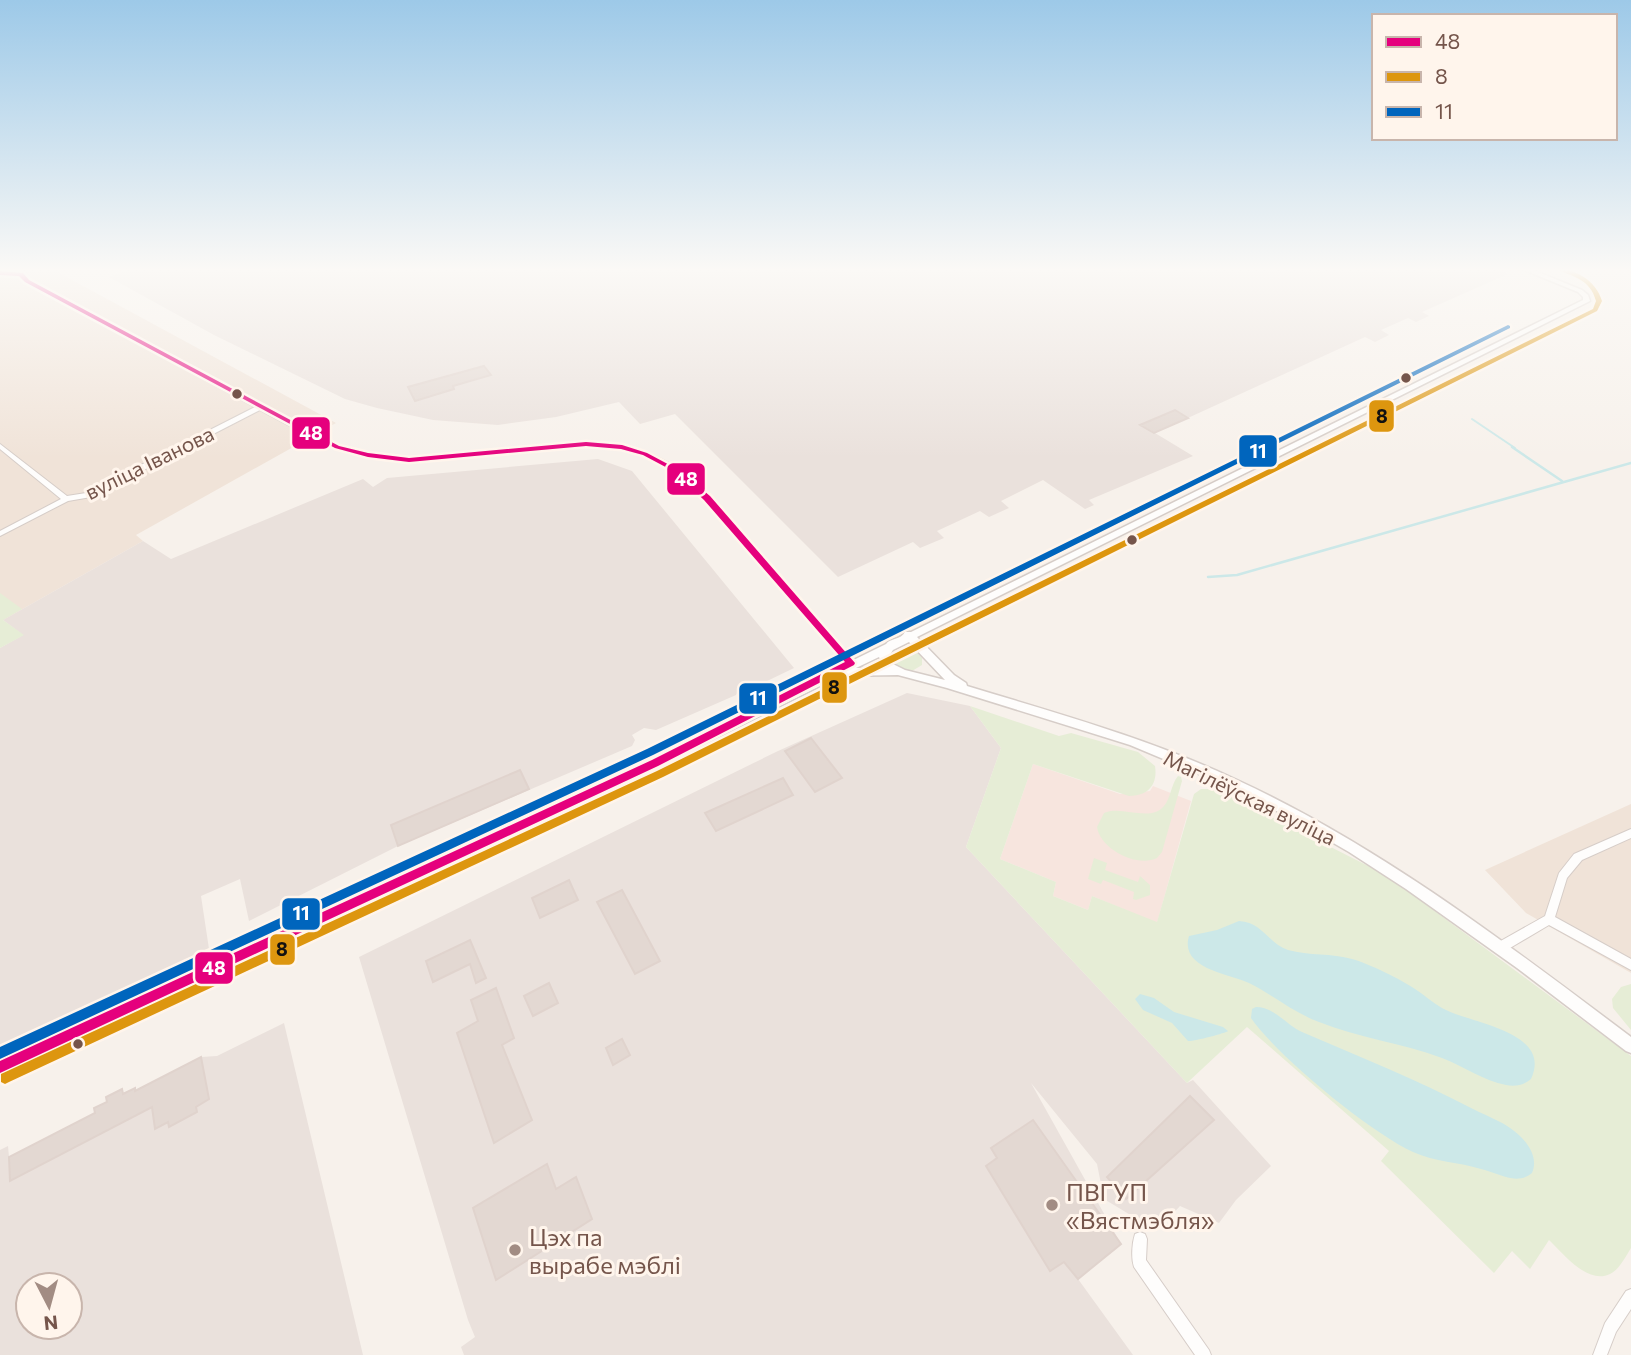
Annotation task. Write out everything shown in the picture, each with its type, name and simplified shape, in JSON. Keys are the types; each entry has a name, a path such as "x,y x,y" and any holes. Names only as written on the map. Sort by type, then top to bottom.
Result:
{"street":[{"path":"120,331 337,447 368,455 409,460 586,444 610,444 643,453 675,470 691,483 727,520 851,663"},
{"name":"Магілёўская вуліца","path":"0,1067 655,763 851,663 1524,331"},
{"name":"вуліца Іванова","path":"0,534 66,499 88,495 260,407"},
{"path":"0,446 66,499"},
{"name":"Магілёўская вуліца","path":"909,635 950,678 977,694"},
{"path":"891,644 884,656 887,665 902,673"},
{"path":"916,676 927,671 930,662 927,653"},
{"name":"Магілёўская вуліца","path":"833,673 873,671 916,676 1113,735 1170,755 1228,781 1381,865 1501,947 1631,1046"},
{"path":"1501,947 1549,919 1563,876 1578,857 1631,833"},
{"path":"1549,919 1631,965"},
{"path":"1140,1239 1139,1262 1203,1355"},
{"path":"1600,1355 1611,1328 1631,1296"}],"shaded area":[{"path":"0,331 167,331 336,423 136,535 143,541 3,620 0,648"},
{"path":"207,331 1383,331 1389,335 1375,342 1365,337 1155,433 1193,456 1089,500 1094,505 1085,509 1043,480 1001,501 1009,508 989,517 980,511 937,531 944,538 920,548 913,542 838,577 675,414 640,424 619,402 556,417 498,425 433,420 345,399"},
{"path":"598,459 632,471 794,668 759,685 748,683 740,688 736,695 656,730 644,728 632,735 635,740 632,746 398,846 249,921 240,879 201,896 209,949 0,1047 0,648 23,635 3,620 143,541 171,559 363,479 373,487 387,478"},
{"path":"907,693 970,706 1001,748 966,847 1187,1083 1193,1080 1271,1166 1236,1200 1219,1223 1180,1206 1157,1231 1104,1199 1097,1164 1031,1083 1121,1244 1078,1279 1133,1355 464,1355 461,1347 475,1337 359,957 778,751"},
{"path":"1033,764 1120,794 1150,791 1153,786 1191,801 1157,923 1092,896 1088,910 1053,896 1056,882 1000,859"},
{"path":"1631,804 1631,973 1526,913 1485,870"},
{"path":"284,1023 363,1355 0,1355 0,1150 8,1146 9,1157 95,1113 94,1108 107,1102 106,1097 122,1089 123,1093 135,1088 136,1091 201,1057 217,1056"}],"green space":[{"path":"0,593 22,609 3,620 24,635 0,648"},
{"path":"909,650 917,652 922,658 922,665 912,671 898,667 894,660 897,653"},
{"path":"970,706 1059,736 1071,733 1138,752 1155,766 1155,779 1150,788 1142,794 1129,796 1033,764 1000,859 1056,882 1053,896 1088,910 1092,896 1157,922 1194,794 1201,789 1216,789 1386,875 1631,1056 1631,1248 1619,1266 1610,1274 1601,1276 1584,1272 1549,1240 1530,1269 1512,1251 1494,1273 1381,1161 1389,1151 1247,1027 1187,1083 966,847 1001,748"},
{"path":"1178,776 1182,781 1162,852 1157,858 1130,858 1105,843 1097,827 1104,813 1119,811 1144,814 1158,811 1166,803"},
{"path":"1094,858 1107,863 1105,870 1138,882 1140,876 1150,885 1150,895 1136,900 1133,899 1134,892 1103,880 1101,884 1088,879"},
{"path":"1631,984 1631,1030 1613,1008 1612,999 1621,987"}],"water":[{"path":"1239,921 1254,925 1288,950 1344,957 1367,964 1409,985 1446,1010 1506,1032 1531,1050 1535,1063 1531,1079 1516,1086 1509,1086 1427,1053 1334,1028 1301,1014 1249,983 1208,968 1191,956 1189,936 1217,930"},
{"path":"1140,994 1154,998 1174,1012 1223,1027 1228,1031 1188,1041 1172,1023 1143,1010 1135,999"},
{"path":"1256,1007 1275,1013 1302,1032 1410,1078 1504,1124 1515,1131 1530,1148 1534,1163 1532,1173 1514,1179 1421,1155 1395,1142 1350,1111 1282,1053 1251,1018 1252,1009"}],"building":[{"path":"484,366 491,375 415,401 408,387"},
{"path":"1175,410 1188,418 1154,433 1140,425"},
{"path":"811,738 842,778 815,792 785,751"},
{"path":"520,770 529,789 398,846 391,825"},
{"path":"783,778 793,795 716,831 705,813"},
{"path":"569,880 578,900 540,918 532,898"},
{"path":"622,890 660,961 635,974 597,902"},
{"path":"470,940 486,978 476,983 470,964 433,982 426,961"},
{"path":"549,983 558,1003 533,1016 524,996"},
{"path":"496,988 514,1038 502,1045 532,1120 494,1143 457,1033 478,1021 471,1000"},
{"path":"622,1039 630,1055 613,1065 606,1048"},
{"path":"201,1057 209,1099 196,1107 197,1112 169,1127 168,1122 155,1129 152,1107 10,1181 9,1157 95,1113 94,1108 107,1102 106,1097 122,1089 123,1094 135,1088 135,1091"},
{"path":"1190,1096 1214,1120 1126,1199 1107,1177"},
{"name":"ПВГУП «Вястмэбля»","path":"1033,1120 1121,1244 1078,1279 1064,1262 1050,1271 986,1166 997,1158 991,1148"},
{"name":"Цэх па вырабе мэблі","path":"547,1164 556,1189 576,1177 592,1219 496,1280 473,1208"}],"waterway":[{"path":"1472,419 1515,448"},
{"path":"1512,447 1562,481"},
{"path":"1208,577 1237,575 1631,463"}],"transit line":[{"name":"48","path":"121,331 337,447 368,455 409,460 586,444 622,447 645,454 677,471 707,498 851,663"},
{"name":"11","path":"0,1053 650,752 1499,331"},
{"name":"8","path":"5,1078 660,774 1552,331"},
{"name":"48","path":"0,1067 655,763 851,663"}],"place":[{"name":"ПВГУП «Вястмэбля»","path":"1052,1205"},
{"name":"Цэх па вырабе мэблі","path":"515,1250"}]}
